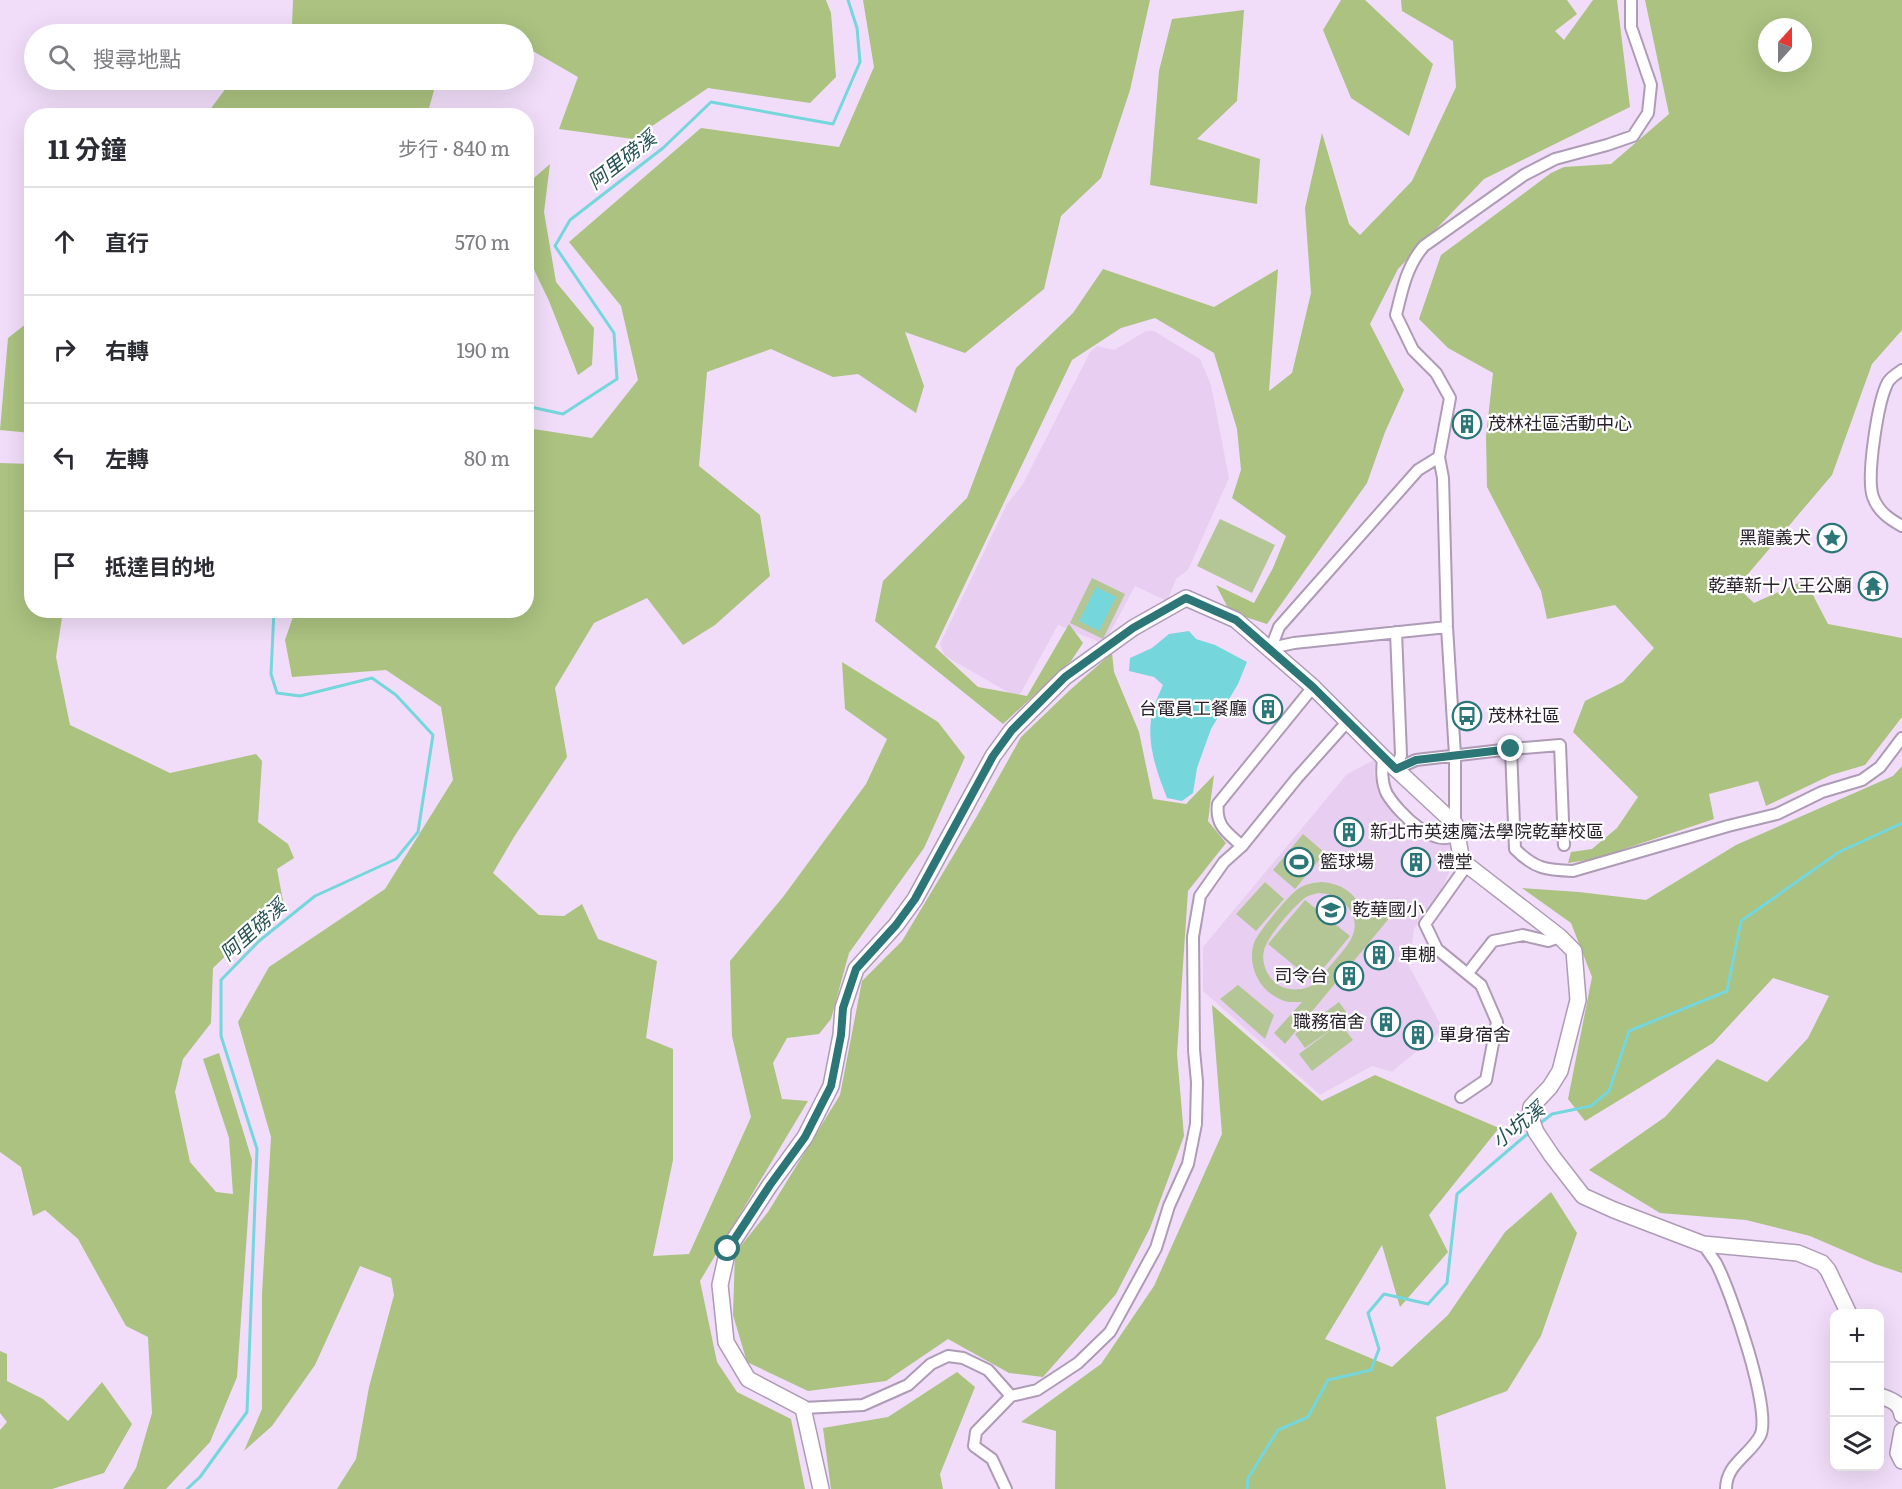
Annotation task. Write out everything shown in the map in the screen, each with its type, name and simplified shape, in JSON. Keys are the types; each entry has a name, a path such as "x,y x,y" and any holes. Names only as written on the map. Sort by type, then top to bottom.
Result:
{"street":[{"path":"1631,0 1631,27 1651,85 1648,113 1633,136 1554,159 1524,175 1424,246 1414,257 1404,282 1396,315 1413,350 1436,373 1450,398 1439,457 1443,478 1447,627 1457,828 1462,861 1560,937 1574,951 1578,1000 1560,1071 1550,1087 1531,1107 1534,1127 1583,1196 1703,1244 1798,1252 1822,1263 1828,1270 1847,1309"},
{"path":"1902,370 1889,381 1882,399 1870,475 1873,498 1885,517 1902,526"},
{"path":"1271,648 1278,627 1418,470 1439,457"},
{"path":"1011,1396 988,1370 963,1358 948,1356 930,1364 908,1384 863,1405 802,1408 748,1379 726,1342 720,1285 728,1249 805,1137 831,1086 841,1035 843,1008 856,969 896,925 915,899 993,756 1012,730 1065,677 1133,628 1186,598 1236,620 1271,648 1457,828"},
{"path":"1271,648 1294,643 1447,627"},
{"path":"1396,632 1401,755 1396,769"},
{"path":"1242,846 1222,828 1216,815 1218,804 1313,687"},
{"path":"1006,1489 992,1459 974,1446 976,1432 1011,1396 1037,1390 1045,1385 1078,1363 1110,1332 1156,1248 1169,1206 1188,1164 1196,1124 1193,937 1200,896 1224,861 1242,846 1297,778 1347,722"},
{"path":"1511,749 1515,849 1528,862 1547,870 1573,871 1777,814 1821,792 1862,780 1880,767 1902,738"},
{"path":"1396,769 1416,760 1560,745 1564,845"},
{"path":"1383,757 1382,777 1387,793 1404,814 1429,835 1444,838 1455,836 1457,828"},
{"path":"1461,1097 1486,1080 1497,1022 1480,985 1437,949 1425,924 1467,865"},
{"path":"1468,973 1493,941 1523,935 1548,940 1560,937"},
{"path":"1703,1244 1716,1264 1737,1314 1763,1414 1761,1435 1726,1477 1726,1489"},
{"path":"1884,1398 1895,1402 1900,1407 1902,1415"},
{"path":"802,1408 821,1489"},
{"path":"1902,1431 1898,1453 1902,1461"}],"shaded area":[{"path":"293,0 826,0 831,13 836,77 810,103 708,88 633,139 559,129 578,77 534,52 534,24 292,24"},
{"path":"863,0 1150,0 1130,90 1101,178 1061,216 1044,289 965,353 905,332 924,386 916,413 858,374 833,377 771,349 707,372 699,466 760,515 770,576 715,625 683,645 647,598 594,623 555,688 567,757 493,873 539,915 564,916 582,904 598,939 657,961 646,1038 673,1049 673,1160 653,1256 689,1254 751,1117 732,1036 730,961 783,897 866,784 887,739 845,709 842,662 938,722 965,757 924,848 849,953 831,1019 819,1034 787,1038 773,1063 782,1099 808,1101 700,1281 717,1362 737,1392 791,1419 805,1489 337,1489 356,1459 369,1387 394,1295 391,1278 360,1266 315,1365 272,1426 244,1451 262,1409 262,1294 271,1137 238,1022 269,967 385,889 453,780 441,707 386,670 292,677 285,640 293,618 534,618 534,429 592,438 638,380 621,306 569,242 701,128 839,147 874,67"},
{"path":"1341,0 1365,0 1433,64 1409,136 1351,98 1323,30"},
{"path":"1401,0 1567,0 1577,14 1555,31 1564,40 1593,0 1617,0 1630,107 1484,179 1398,269 1370,324 1404,390 1385,432 1367,483 1267,624 1230,612 1216,585 1254,603 1273,568 1286,536 1232,498 1241,470 1237,429 1214,353 1155,318 1121,328 1072,360 935,647 978,687 1027,696 1069,624 1083,643 1071,661 1003,724 875,621 883,581 967,498 1016,368 1073,313 1103,269 1214,307 1278,269 1269,391 1292,373 1311,293 1305,208 1322,133 1349,224 1360,235 1412,181 1456,87 1453,41 1402,11"},
{"path":"1645,0 1902,0 1902,330 1872,364 1832,475 1737,587 1754,603 1805,580 1828,624 1902,638 1902,717 1865,765 1831,775 1766,806 1758,781 1709,794 1714,819 1594,859 1568,863 1571,852 1592,849 1617,828 1638,797 1573,732 1585,701 1623,682 1654,648 1615,605 1547,619 1541,591 1487,487 1486,437 1493,373 1448,348 1419,319 1441,255 1551,173 1564,167 1611,164 1669,114"},
{"path":"1244,10 1237,101 1197,139 1260,159 1257,204 1150,185 1159,71 1172,19"},
{"path":"225,90 434,90 429,108 211,108"},
{"path":"550,164 544,212 556,282 594,328 592,365 578,375 534,270 534,178"},
{"path":"24,325 24,432 0,430 8,338"},
{"path":"1146,331 1154,331 1200,359 1211,385 1229,478 1188,570 1176,579 1167,601 1135,586 1104,644 1058,625 1018,698 945,656 940,644 1007,504 1023,484 1090,352 1097,346 1114,350"},
{"path":"0,463 24,464 24,618 62,618 56,657 70,725 170,773 256,754 262,761 258,822 288,844 294,858 277,869 283,901 213,968 211,1023 183,1059 175,1092 190,1162 216,1192 233,1194 229,1138 203,1059 219,1053 252,1160 237,1377 210,1442 166,1489 123,1489 136,1468 152,1413 148,1337 126,1326 78,1239 45,1210 33,1216 21,1167 0,1152"},
{"path":"1220,519 1275,545 1252,593 1197,566"},
{"path":"1092,578 1125,594 1103,639 1070,623"},
{"path":"1096,587 1116,597 1099,631 1079,621"},
{"path":"1189,631 1196,639 1215,645 1247,662 1238,684 1211,729 1197,768 1193,793 1182,801 1167,798 1151,742 1151,718 1163,685 1154,677 1129,671 1130,658 1152,648 1169,634"},
{"path":"1112,653 1114,672 1139,732 1153,799 1186,804 1214,775 1208,821 1226,843 1188,891 1177,1054 1184,1136 1150,1228 1116,1294 1043,1377 1009,1373 948,1339 886,1381 808,1391 747,1362 733,1315 735,1253 768,1212 840,1095 862,981 902,941 1021,737"},
{"name":"乾華國小","path":"1376,759 1374,775 1384,797 1401,817 1455,843 1451,868 1441,891 1414,929 1409,966 1443,1029 1392,1072 1372,1066 1320,1095 1203,991 1203,947 1347,774"},
{"path":"1902,766 1902,1273 1810,1236 1746,1220 1660,1213 1589,1170 1665,1117 1717,1059 1767,1082 1808,1038 1829,996 1773,978 1713,1043 1585,1121 1568,1099 1592,977 1571,923 1522,888 1646,900 1736,845 1893,776"},
{"name":"籃球場","path":"1303,834 1325,853 1295,889 1273,870"},
{"name":"籃球場","path":"1265,882 1284,899 1256,931 1236,914"},
{"path":"1320,882 1344,888 1360,904 1366,920 1383,900 1396,910 1285,1044 1274,1033 1302,1002 1288,1002 1279,999 1264,987 1254,971 1252,952 1261,931 1288,899 1301,887","holes":["1319,893 1338,898 1347,906 1355,922 1352,937 1316,983 1301,989 1285,988 1274,982 1264,966 1265,947 1289,913 1306,897"]},
{"path":"1305,900 1350,936 1313,981 1268,944"},
{"path":"1238,985 1274,1015 1265,1039 1220,999"},
{"path":"1339,1002 1349,1016 1340,1023 1353,1040 1312,1071 1299,1054 1339,1024 1305,1048 1295,1034"},
{"path":"1212,1005 1322,1101 1375,1075 1499,1128 1429,1215 1448,1252 1400,1307 1382,1245 1325,1339 1392,1367 1448,1315 1505,1232 1551,1192 1577,1233 1541,1336 1507,1391 1436,1417 1446,1489 1055,1489 1056,1431 1021,1422 1101,1364 1154,1286 1222,1134"},
{"path":"0,1351 7,1354 7,1381 43,1399 68,1421 102,1382 132,1424 104,1473 52,1489 0,1489 0,1430 7,1422 0,1413"},
{"path":"957,1372 975,1387 940,1474 943,1489 831,1489 823,1428 888,1417"}],"waterway":[{"name":"阿里磅溪","path":"534,408 563,414 617,379 614,333 555,246 570,220 663,148 711,102 833,124 860,62 857,28 848,0"},
{"name":"阿里磅溪","path":"187,1489 200,1477 247,1412 257,1149 221,1036 221,980 259,941 315,896 396,859 418,832 433,735 396,695 372,678 300,696 277,693 271,674 274,618"},
{"name":"小坑溪","path":"1538,1125 1552,1114 1591,1106 1609,1091 1629,1031 1727,991 1741,921 1839,852 1902,823"},
{"name":"小坑溪","path":"1247,1489 1248,1478 1278,1430 1308,1417 1328,1380 1371,1370 1379,1349 1368,1313 1384,1294 1428,1304 1447,1283 1457,1194 1531,1131"}],"place":[{"name":"茂林社區活動中心","path":"1467,424"},
{"name":"黑龍義犬","path":"1832,538"},
{"name":"乾華新十八王公廟","path":"1873,586"},
{"name":"台電員工餐廳","path":"1268,709"},
{"name":"茂林社區","path":"1467,716"},
{"name":"新北市英速魔法學院乾華校區","path":"1349,832"},
{"name":"籃球場","path":"1299,862"},
{"name":"禮堂","path":"1416,862"},
{"name":"乾華國小","path":"1331,910"},
{"name":"車棚","path":"1379,955"},
{"name":"司令台","path":"1349,976"},
{"name":"職務宿舍","path":"1386,1022"},
{"name":"單身宿舍","path":"1418,1035"}],"route":[{"path":"728,1249 805,1137 831,1086 841,1035 843,1008 856,969 896,925 915,899 993,756 1012,730 1065,677 1133,628 1186,598 1236,620 1271,648 1313,687 1396,769 1416,760 1511,749"}]}
